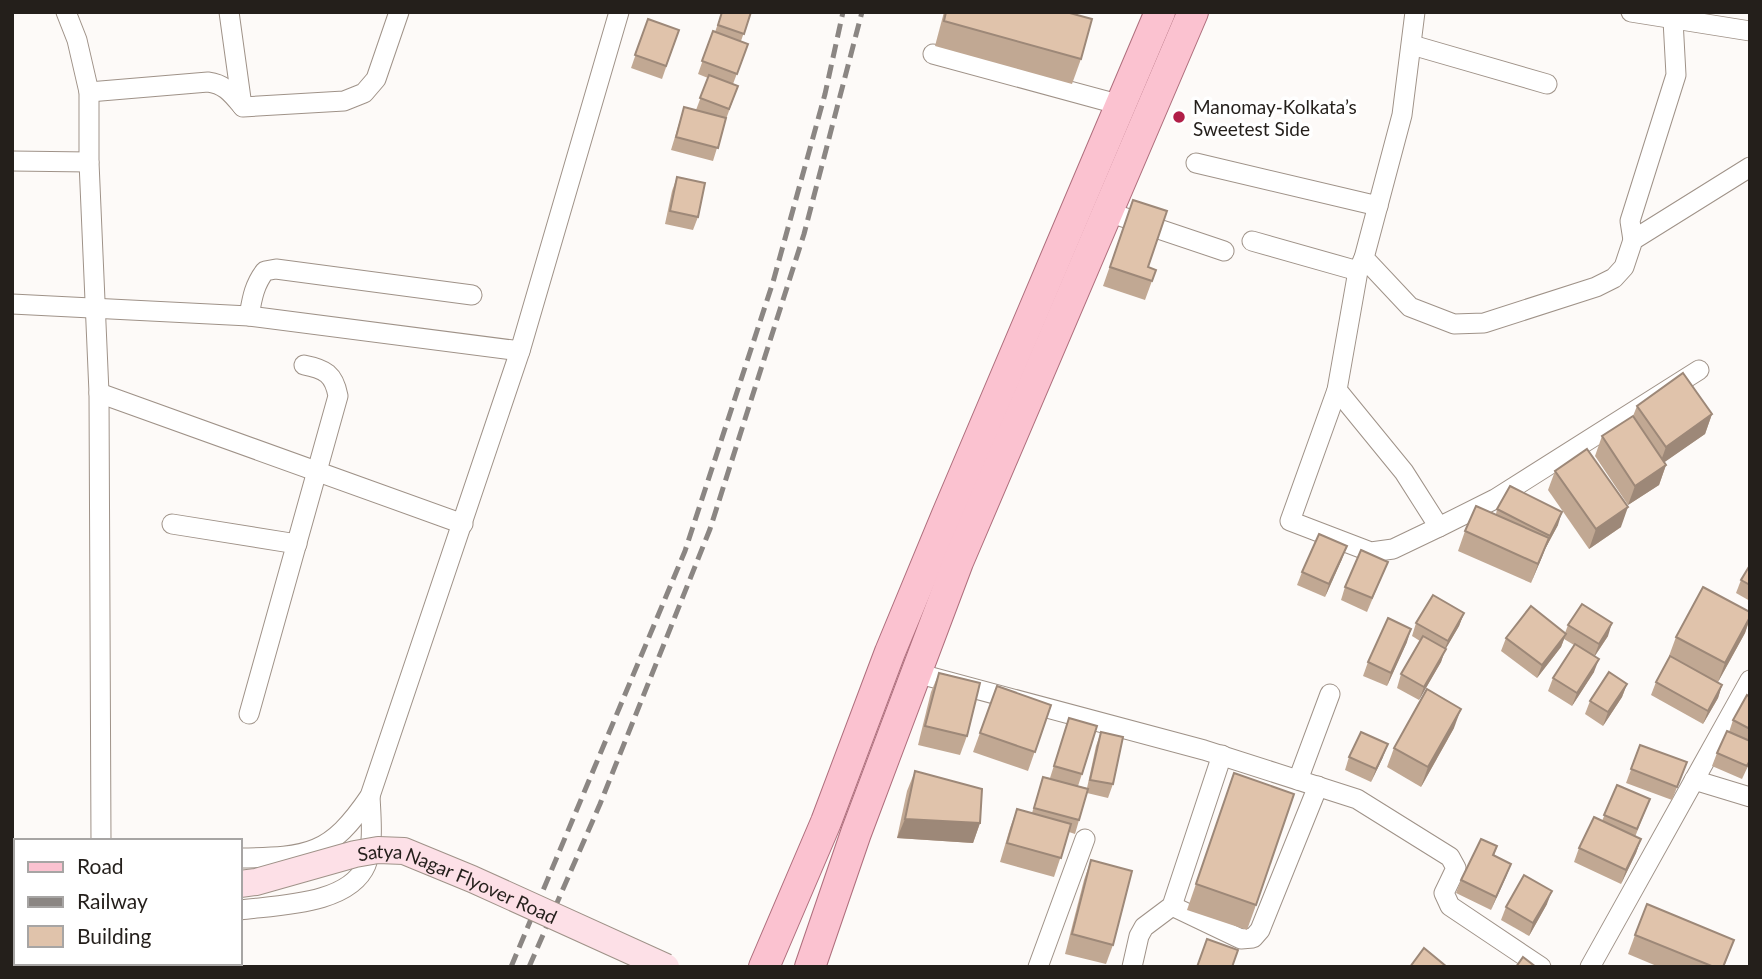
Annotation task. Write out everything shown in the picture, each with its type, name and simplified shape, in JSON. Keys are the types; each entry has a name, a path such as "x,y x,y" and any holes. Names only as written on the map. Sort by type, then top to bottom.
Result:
{"main road":[{"path":"764,967 826,822 895,639 1160,12"},
{"path":"812,966 856,833 958,562 1193,12"},
{"path":"826,822 856,833"}],"street":[{"path":"66,12 89,92 89,162 99,393 101,839"},
{"path":"229,12 243,107"},
{"path":"243,107 344,101 364,93 376,79 399,12"},
{"path":"242,858 271,858 308,852 331,842 351,825 370,796 520,351 620,12"},
{"path":"1415,12 1402,115 1361,264 1337,390 1290,521 1371,552 1393,549 1495,499 1699,370"},
{"path":"1631,12 1750,31"},
{"path":"1252,241 1361,264 1410,307 1454,324 1484,323 1595,287 1614,278 1624,267 1633,240 1630,221 1676,75 1673,20"},
{"path":"1412,45 1547,84"},
{"path":"933,54 1121,105"},
{"path":"89,92 219,83 243,107"},
{"path":"12,161 89,162"},
{"path":"1196,163 1378,206"},
{"path":"1633,240 1750,167"},
{"path":"1108,212 1224,251"},
{"path":"248,316 254,290 265,271 276,270 472,295"},
{"path":"12,304 248,316 520,351"},
{"path":"249,714 338,396 336,384 328,374 304,365"},
{"path":"1337,390 1404,472 1439,527"},
{"path":"99,393 463,524"},
{"path":"172,524 297,544"},
{"path":"915,673 1222,755 1357,799 1450,857 1456,868 1444,892 1450,906 1541,967"},
{"path":"1590,967 1750,680"},
{"path":"1298,780 1330,694"},
{"path":"1132,967 1139,936 1144,927 1172,906 1222,755"},
{"path":"1694,780 1750,797"},
{"path":"1172,906 1241,939 1253,938 1260,930 1318,786"},
{"path":"242,911 342,892 359,878 367,862 372,824 370,796"},
{"path":"1038,967 1085,839"},
{"name":"Satya Nagar Flyover Road","path":"242,884 355,854 378,850 404,851 666,967"}],"building":[{"path":"722,12 751,12 744,34 718,25"},
{"path":"946,12 1066,12 1092,19 1081,59 944,21"},
{"path":"648,19 679,30 666,66 635,55"},
{"path":"713,31 748,44 737,74 702,61"},
{"path":"709,75 738,86 729,109 700,98"},
{"path":"684,107 726,118 718,148 676,137"},
{"path":"677,177 705,183 698,217 670,211"},
{"path":"1133,200 1167,211 1148,267 1156,270 1152,281 1110,267"},
{"path":"1683,373 1712,414 1666,447 1637,406"},
{"path":"1633,416 1666,465 1635,486 1602,436"},
{"path":"1587,449 1628,507 1596,529 1555,471"},
{"path":"1510,486 1562,512 1550,536 1497,509"},
{"path":"1476,506 1549,538 1538,564 1465,531"},
{"path":"1319,534 1347,546 1329,584 1302,572"},
{"path":"1361,550 1388,562 1372,598 1345,587"},
{"path":"1750,565 1750,585 1741,580"},
{"path":"1703,587 1750,612 1750,617 1725,663 1676,637"},
{"path":"1433,595 1464,613 1448,641 1416,623"},
{"path":"1582,604 1612,623 1599,644 1568,625"},
{"path":"1531,606 1566,634 1542,665 1506,638"},
{"path":"1388,618 1411,629 1391,673 1368,662"},
{"path":"1423,636 1446,649 1424,687 1401,674"},
{"path":"1575,644 1599,659 1577,693 1553,678"},
{"path":"1670,656 1722,685 1708,711 1656,682"},
{"path":"1609,672 1627,684 1608,712 1590,701"},
{"path":"939,673 980,683 967,736 925,726"},
{"path":"997,686 1051,705 1035,752 980,733"},
{"path":"1427,689 1461,709 1428,767 1394,748"},
{"path":"1747,695 1750,697 1750,729 1733,720"},
{"path":"1069,718 1097,726 1082,774 1054,766"},
{"path":"1727,731 1750,741 1750,760 1747,766 1717,753"},
{"path":"1101,732 1123,737 1113,784 1090,780"},
{"path":"1361,732 1388,744 1376,769 1349,757"},
{"path":"1640,745 1687,762 1677,787 1631,769"},
{"path":"915,771 982,789 980,823 905,819"},
{"path":"1234,773 1294,794 1256,905 1196,884"},
{"path":"1043,777 1088,789 1079,820 1034,808"},
{"path":"1617,785 1650,799 1637,829 1604,815"},
{"path":"1017,809 1071,824 1061,858 1007,843"},
{"path":"1594,817 1641,839 1626,870 1579,848"},
{"path":"1481,839 1497,846 1493,855 1511,864 1496,897 1461,880"},
{"path":"1091,860 1132,871 1113,945 1072,934"},
{"path":"1524,875 1552,891 1533,923 1506,907"},
{"path":"1647,904 1734,940 1723,967 1714,967 1635,935"},
{"path":"1207,939 1238,950 1232,967 1197,967"},
{"path":"1424,948 1447,967 1410,967"},
{"path":"1523,957 1536,967 1516,967"}],"railway":[{"path":"511,967 685,551 773,282 825,94 843,12"},
{"path":"529,967 600,804 710,529 804,234 862,12"}],"place":[{"name":"Manomay-Kolkata’s Sweetest Side","path":"1179,117"}]}
